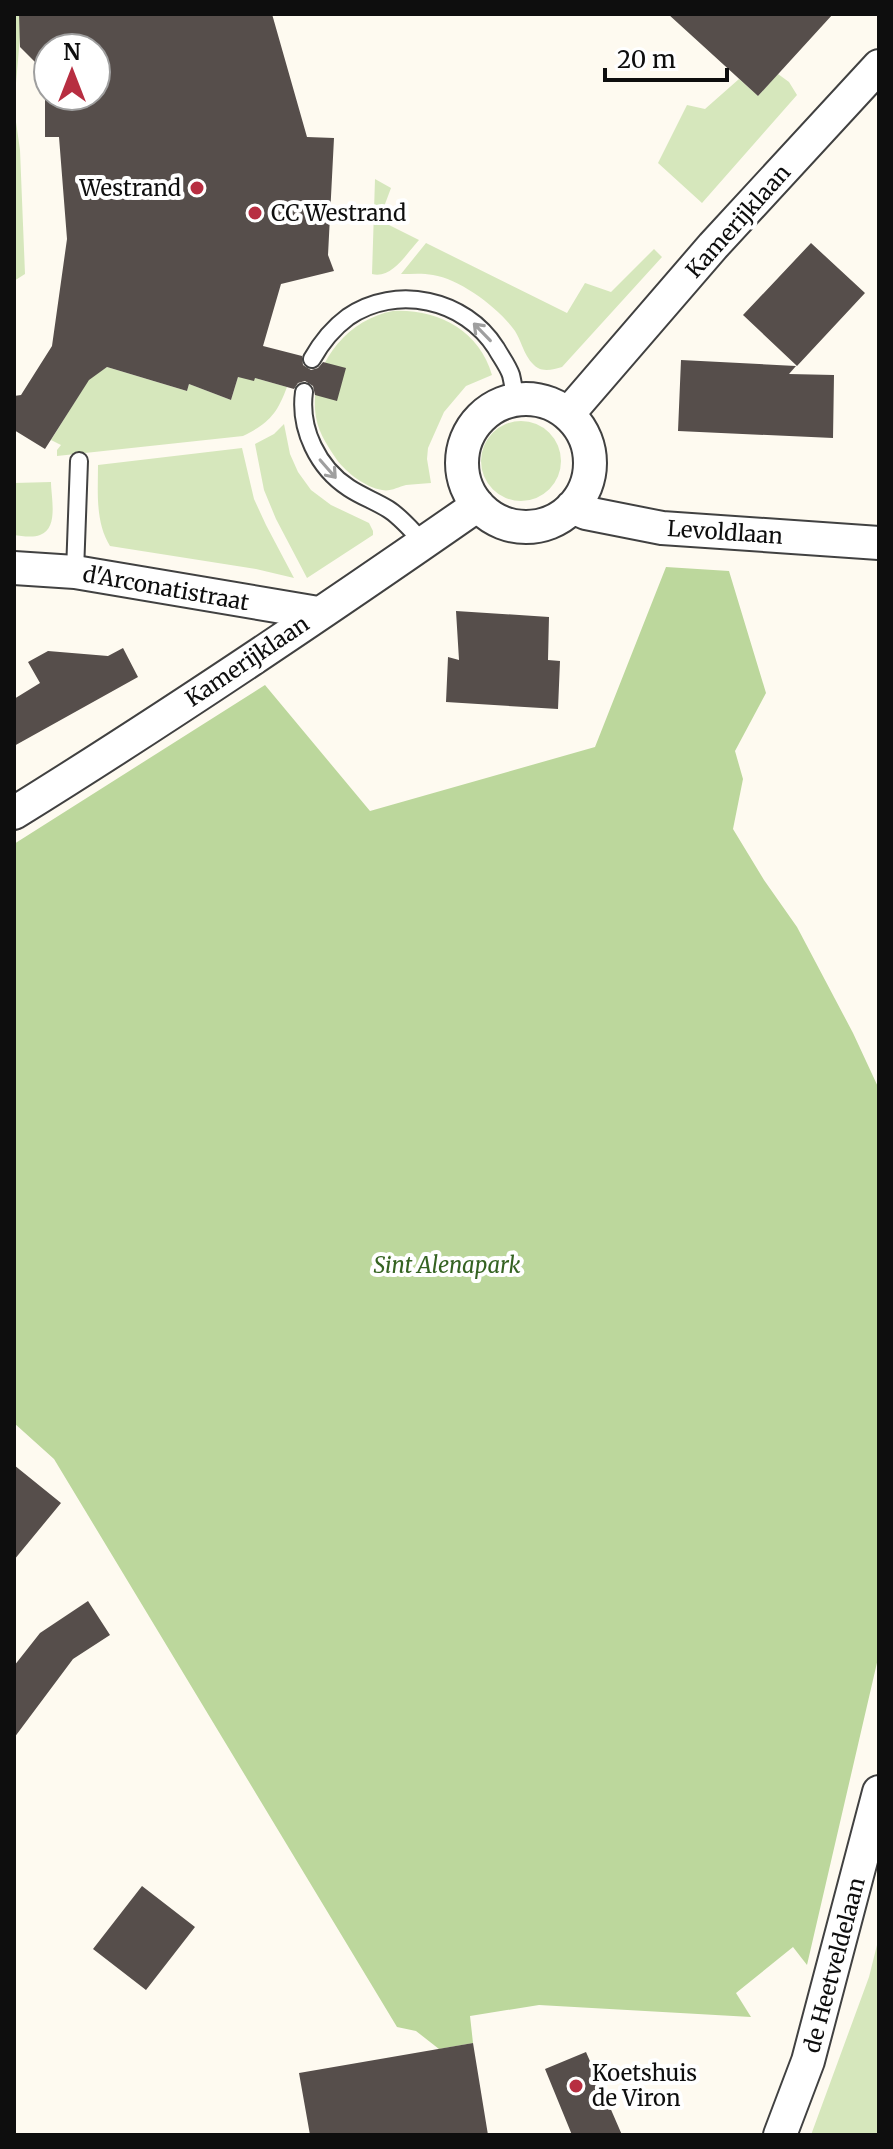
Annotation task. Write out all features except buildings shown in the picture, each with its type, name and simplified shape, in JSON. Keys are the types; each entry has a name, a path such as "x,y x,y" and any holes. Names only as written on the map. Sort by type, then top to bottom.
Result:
{"street":[{"name":"Kamerijklaan","path":"568,414 713,246 879,66"},
{"path":"516,400 547,402 568,414 586,439 590,457 589,483 572,507 563,517 545,526 524,528 489,516 468,489 463,472 464,453 475,424 498,404 516,400"},
{"name":"Kamerijklaan","path":"14,813 255,658 478,505"},
{"name":"Levoldlaan","path":"572,507 586,513 662,528 879,543"},
{"name":"d'Arconatistraat","path":"14,568 75,572 318,613"},
{"name":"de Heetveldelaan","path":"780,2135 808,2061 879,1792"}],"lane":[{"path":"312,359 321,343 346,318 366,307 398,298 421,300 444,305 463,315 489,337 510,373 516,400"},
{"path":"304,392 307,434 319,458 345,486 387,508 424,543"},
{"path":"75,572 79,461"}],"green space":[{"path":"14,14 22,14 14,106"},
{"path":"778,74 789,82 797,95 702,203 658,163 687,105 705,109 739,79 758,96"},
{"path":"14,108 20,150 25,274 14,281"},
{"path":"375,179 391,188 379,220 419,240 398,264 379,275 372,274"},
{"path":"426,243 567,313 585,283 611,292 654,249 662,257 562,367 544,370 530,360 508,322 478,296 444,278 401,274"},
{"path":"393,311 426,314 454,325 477,346 492,375 466,386 444,412 428,448 431,483 385,490 363,483 337,460 325,442 315,409 320,375 336,346 361,323"},
{"path":"107,367 187,391 189,384 231,400 238,377 255,378 287,387 271,417 243,436 57,456 61,445 51,440 89,379"},
{"path":"521,421 536,424 549,433 558,446 561,461 558,476 549,489 536,498 521,501 506,498 493,489 484,476 481,461 484,446 493,433 506,424"},
{"path":"284,424 290,454 311,490 331,505 369,523 373,531 373,535 307,578 264,490 255,444 274,434"},
{"path":"242,448 254,499 294,578 110,546 100,517 98,465"},
{"path":"51,482 53,512 46,532 37,536 14,535 14,483"},
{"name":"Sint Alenapark","path":"666,567 729,571 766,693 735,751 743,779 733,829 797,927 879,1089 879,1654 807,1965 793,1947 736,1993 751,2017 539,2005 470,2016 473,2043 439,2049 416,2031 397,2027 54,1459 14,1423 14,844 265,685 370,811 595,747"},
{"path":"879,1937 879,2135 811,2135 869,1977"}],"place":[{"name":"Westrand","path":"197,188"},
{"name":"CC Westrand","path":"255,213"},
{"name":"Koetshuis de Viron","path":"576,2086"}]}
